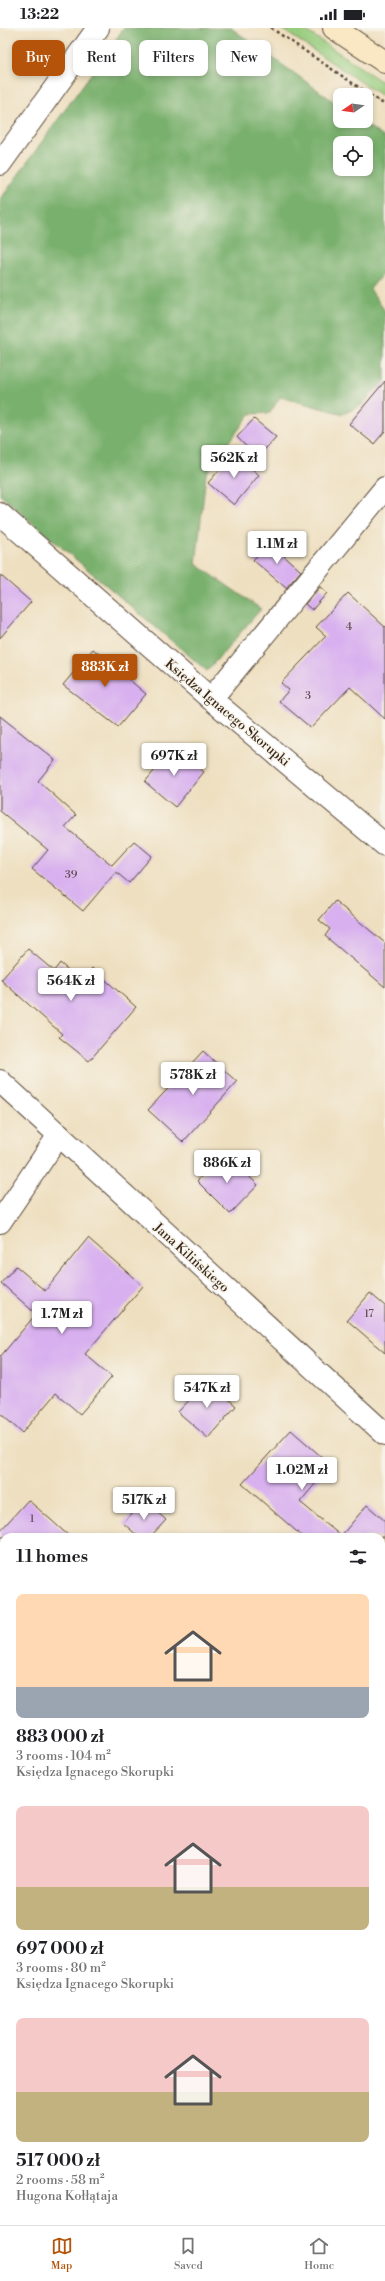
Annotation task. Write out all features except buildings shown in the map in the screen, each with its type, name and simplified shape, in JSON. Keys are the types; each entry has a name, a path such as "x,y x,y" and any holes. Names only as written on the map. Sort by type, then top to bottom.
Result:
{"main road":[{"path":"334,28 385,62"}],"street":[{"path":"0,164 98,28"},
{"path":"211,699 385,488"},
{"name":"Księdza Ignacego Skorupki","path":"0,514 211,699 385,845"},
{"name":"Jana Kilińskiego","path":"0,1081 385,1434"},
{"path":"0,1222 59,1135"}],"path":[{"path":"271,28 385,105"}],"green space":[{"path":"124,28 231,28 248,40 216,40 216,76 271,76 271,57 333,101 333,128 371,128 385,138 385,271 370,289 385,311 385,388 378,387 362,405 343,414 280,397 270,413 250,414 206,474 196,564 261,609 207,671 0,495 0,200 89,76 131,76 131,40 115,40"},
{"path":"280,28 302,28 385,84 385,98 373,90 373,88 370,88"}]}
